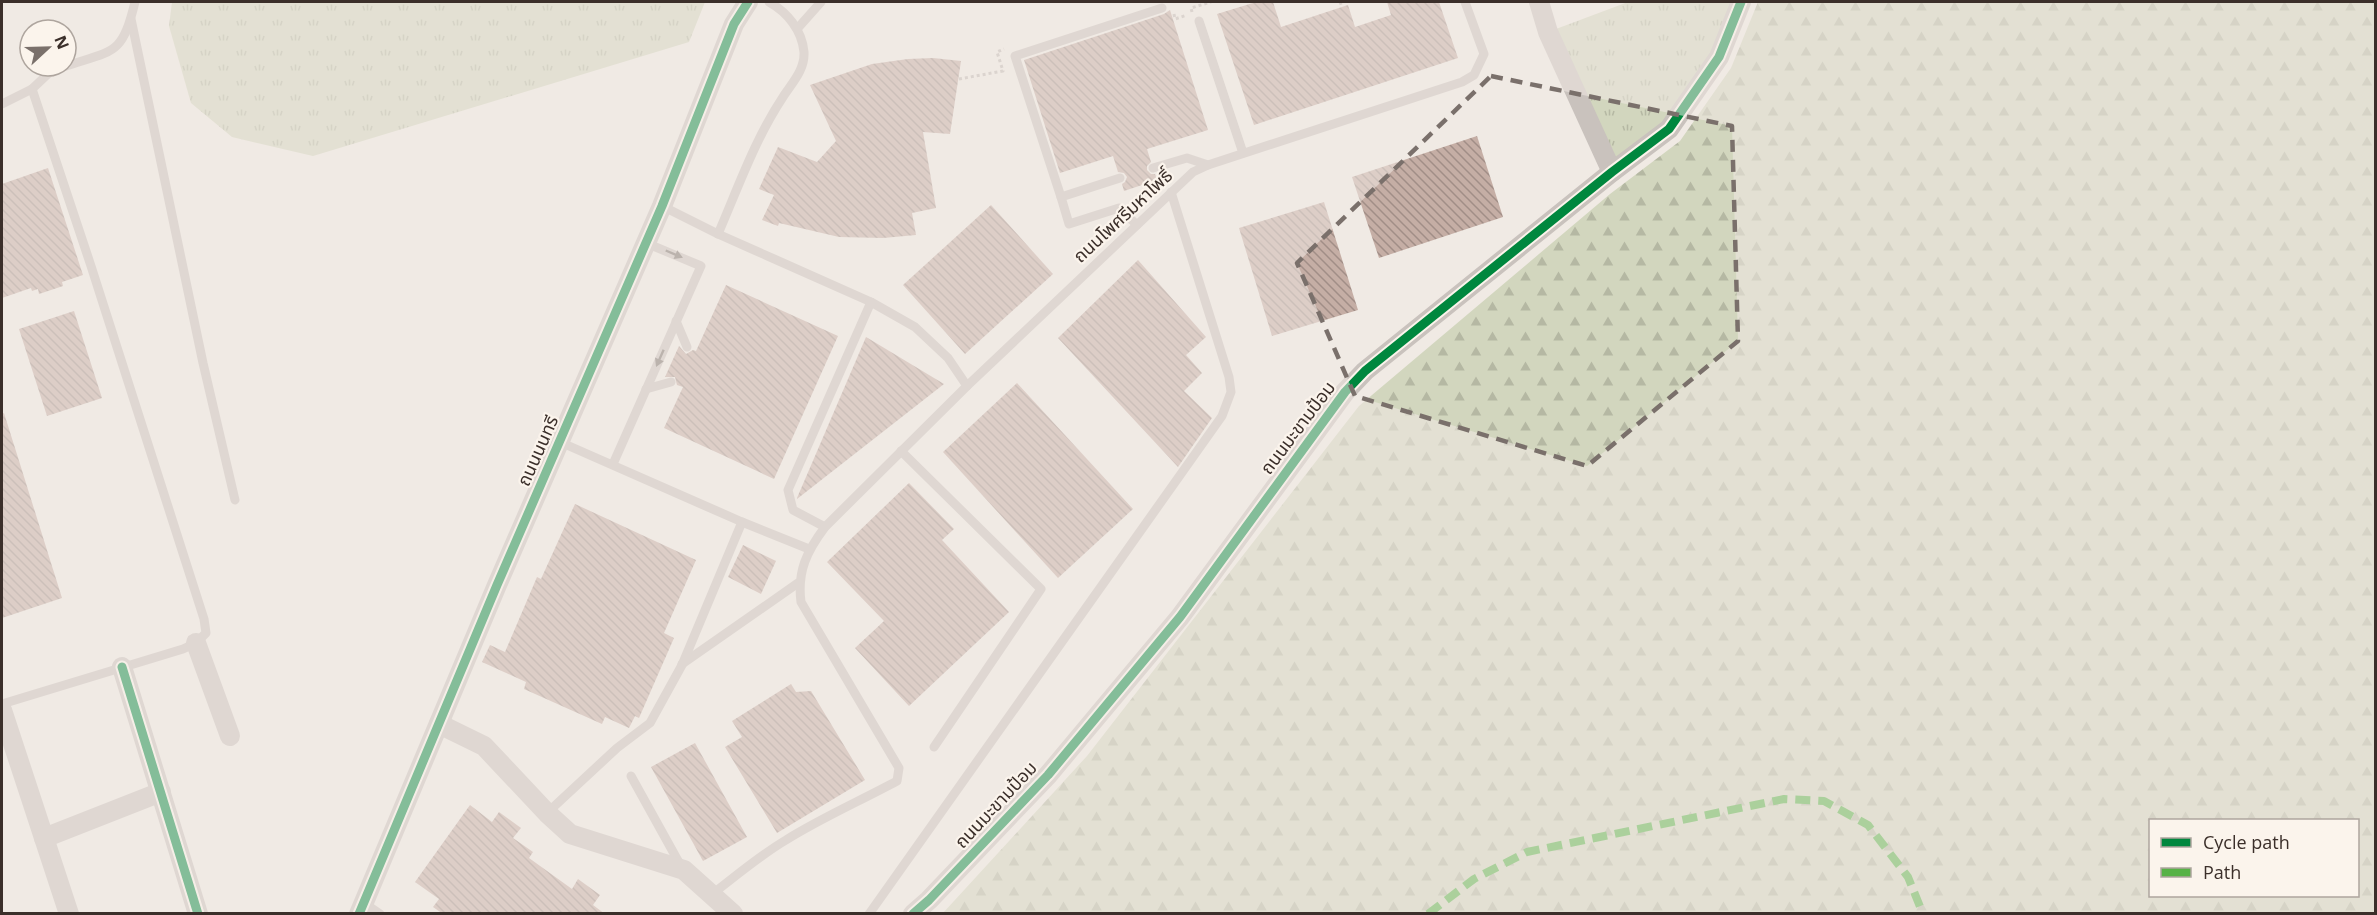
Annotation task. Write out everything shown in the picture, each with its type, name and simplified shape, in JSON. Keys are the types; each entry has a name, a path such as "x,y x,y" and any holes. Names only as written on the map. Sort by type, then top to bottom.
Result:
{"street":[{"name":"ถนนนนทรี","path":"734,2 734,24"},
{"name":"ถนนนนทรี","path":"368,910 439,724 497,585 662,206 734,24 748,2"},
{"path":"1539,2 1548,33 1612,172"},
{"name":"ถนนมะขามป้อม","path":"913,914 1048,775 1180,617 1345,392 1365,371 1612,172 1669,129 1719,57 1741,2"},
{"path":"196,643 230,736"},
{"path":"122,667 162,792 196,913"},
{"path":"2,710 69,914"},
{"path":"439,724 484,746 570,834 684,870 733,914"},
{"path":"44,838 162,792"}],"lane":[{"path":"78,62 114,50 128,32 135,2"},
{"path":"718,234 768,119 802,68 804,52 797,29 781,9 768,2"},
{"path":"797,29 821,2"},
{"name":"ถนนโพศรีมหาโพธิ์","path":"798,583 809,549 825,527 967,386 1193,172 1243,153 1462,82 1474,75 1484,54 1466,2"},
{"path":"1137,225 1119,208 1069,224 1015,56 1162,8"},
{"path":"131,19 203,363 235,500"},
{"path":"1199,21 1243,153"},
{"path":"2,104 32,89 44,78"},
{"path":"2,704 183,649 196,643 206,633 204,619 32,89"},
{"path":"1153,168 1187,158 1208,165"},
{"path":"1061,197 1120,178"},
{"path":"869,914 1222,416 1231,392 1229,377 1171,192"},
{"path":"662,206 718,234 871,302 915,327 948,358 967,386"},
{"path":"613,464 701,266 646,243"},
{"path":"825,527 793,510 788,490 871,302"},
{"path":"676,321 687,347"},
{"path":"646,389 671,382"},
{"path":"560,442 809,549"},
{"path":"901,451 1041,590 934,747"},
{"path":"547,813 618,748 650,723 682,664 742,522"},
{"path":"682,664 798,583 801,602 899,768 897,781 787,839 711,895"},
{"path":"631,776 684,870"}],"path":[{"path":"1175,19 1192,13 1191,8 1211,2"},
{"path":"1340,2 1342,7"}],"highlighted area":[{"path":"1491,76 1732,126 1738,341 1587,466 1355,396 1297,263"}],"green space":[{"path":"172,2 705,2 689,42 313,156 232,137 191,103 169,26"},
{"path":"1628,2 1741,2 1669,129 1612,172 1548,32"},
{"path":"1758,2 2375,2 2375,913 943,913 1087,756 1359,406 1610,194 1680,141 1731,68"}],"building":[{"path":"1256,2 1273,2 1281,27 1348,5 1355,27 1391,15 1387,2 1439,2 1458,58 1254,125 1217,14"},
{"path":"1170,10 1208,130 1147,149 1151,162 1147,170 1155,174 1157,180 1124,191 1122,184 1127,177 1124,173 1118,172 1113,156 1060,173 1024,60 1164,14"},
{"path":"933,58 961,61 950,134 923,132 936,208 912,213 916,235 883,238 839,237 779,223 778,226 762,220 774,195 759,189 778,147 817,162 836,141 810,85 872,64"},
{"path":"1477,136 1503,217 1379,258 1352,177"},
{"path":"48,168 83,275 62,282 63,286 39,294 38,289 32,291 31,288 2,298 2,184"},
{"path":"1324,202 1358,310 1272,336 1239,228"},
{"path":"991,205 1053,274 965,354 903,285"},
{"path":"1138,260 1206,337 1186,355 1202,373 1184,391 1212,418 1178,467 1058,338"},
{"path":"726,285 838,336 774,479 664,428 683,387 677,385 675,377 665,377 679,346 686,354 693,350 696,351"},
{"path":"74,311 102,398 47,416 19,329"},
{"path":"866,337 944,384 797,499 797,498"},
{"path":"1017,383 1133,509 1058,578 943,452"},
{"path":"4,413 62,598 2,618 2,414"},
{"path":"909,483 954,529 942,540 1009,612 909,706 855,648 884,621 827,562"},
{"path":"575,504 696,560 664,633 674,638 639,718 635,716 629,728 605,717 602,724 524,689 526,682 482,662 490,645 505,652 537,577 541,579"},
{"path":"743,545 776,561 761,594 728,577"},
{"path":"791,684 796,692 811,691 865,780 777,833 725,747 742,737 732,721"},
{"path":"695,743 747,837 703,861 651,767"},
{"path":"470,805 492,822 499,812 521,828 513,838 533,852 529,858 572,889 578,879 600,895 593,905 605,914 443,914 433,907 439,899 415,882"}],"marked path":[{"path":"1428,914 1474,879 1527,852 1784,799 1824,801 1868,825 1908,877 1923,914"}],"cycle path":[{"path":"359,914 497,585 662,206 734,24 748,2"},
{"path":"913,914 1048,775 1180,617 1345,392 1365,371 1612,172 1669,129 1719,57 1741,2"},
{"path":"122,667 198,914"}]}
